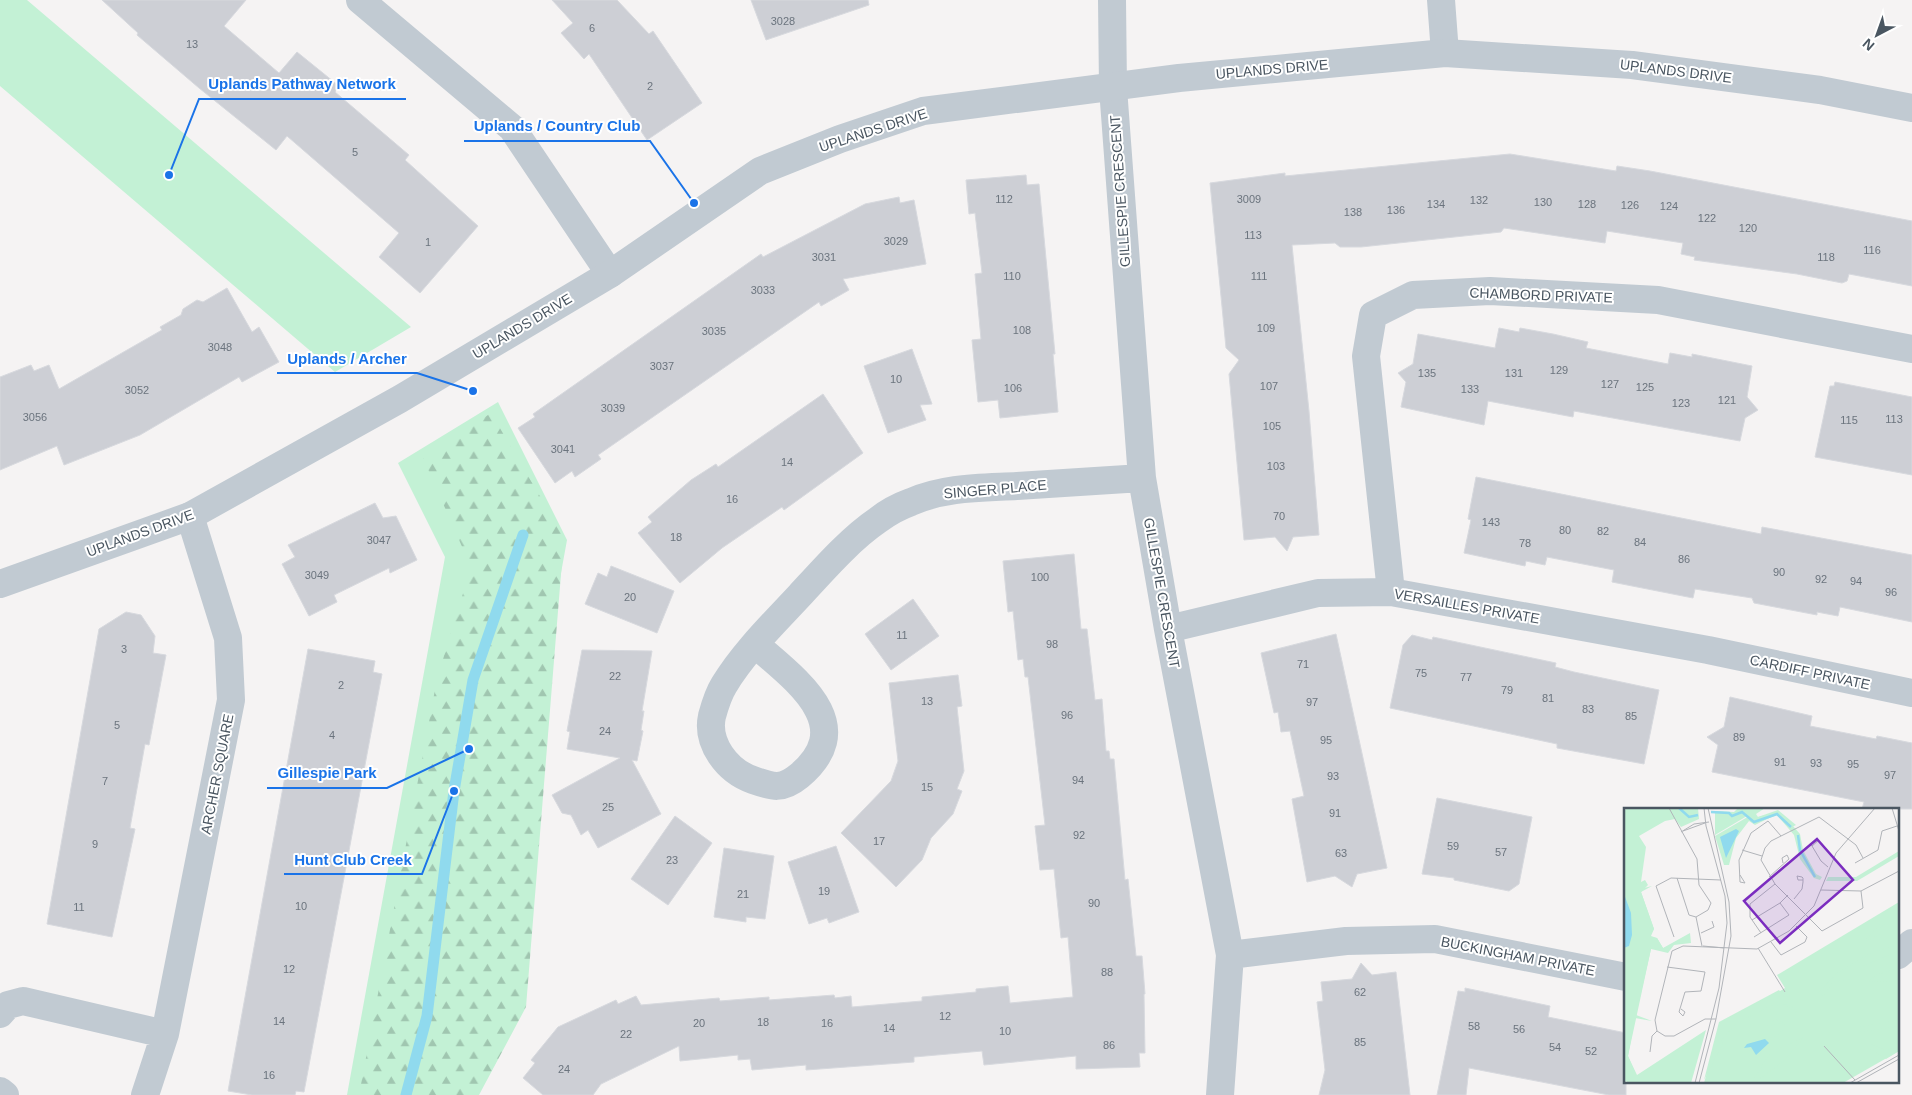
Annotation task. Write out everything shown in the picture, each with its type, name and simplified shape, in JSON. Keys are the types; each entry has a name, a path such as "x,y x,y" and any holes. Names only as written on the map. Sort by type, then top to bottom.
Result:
{"street":[{"path":"360,0 512,128 610,274"},
{"name":"GILLESPIE CRESCENT","path":"1112,0 1113,88 1142,478 1168,629 1230,955 1220,1095"},
{"path":"1441,0 1445,52"},
{"name":"UPLANDS DRIVE","path":"0,584 190,516 400,399 610,274 760,171 840,139 923,111 1179,78 1445,52 1632,65 1820,90 1912,108"},
{"name":"CHAMBORD PRIVATE","path":"1391,592 1366,356 1373,315 1413,295 1490,291 1658,300 1912,349"},
{"name":"SINGER PLACE","path":"756,645 794,678 814,702 823,721 826,736 821,750 811,763 785,786 770,786 746,778 728,764 714,745 712,716 724,684 756,645 828,564 877,520 910,502 947,490 1142,478"},
{"name":"ARCHER SQUARE","path":"145,1095 165,1034 231,700 228,638 190,516"},
{"name":"VERSAILLES PRIVATE","path":"1168,629 1318,593 1391,592 1708,650"},
{"name":"CARDIFF PRIVATE","path":"1708,650 1912,693"},
{"name":"BUCKINGHAM PRIVATE","path":"1230,955 1346,941 1436,939 1624,977"},
{"path":"1900,953 1912,943"},
{"path":"0,1014 8,1005 23,1001 165,1034"},
{"path":"0,1091 5,1095"}],"green space":[{"path":"0,0 27,0 411,327 335,372 0,86"},
{"path":"498,402 567,540 466,1095 347,1095 445,557 398,463"},
{"path":"491,413 564,537 526,1007 479,1095 359,1095 437,679 471,567 423,458"}],"building":[{"path":"102,0 246,0 224,26 279,73 297,52 339,86 335,92 409,155 405,160 478,226 420,293 379,257 399,233 287,136 276,150 137,35 138,33"},
{"path":"552,0 617,0 649,34 653,31 702,103 647,140 589,54 584,59 561,33 573,23"},
{"path":"751,0 868,0 869,5 766,40"},
{"path":"1510,154 1616,171 1617,166 1650,171 1912,221 1912,286 1849,274 1847,281 1842,283 1797,274 1694,260 1695,257 1681,254 1683,243 1607,231 1605,243 1504,228 1501,232 1361,247 1340,247 1335,243 1292,245 1309,411 1319,535 1293,537 1287,551 1275,537 1244,540 1229,374 1239,360 1226,348 1210,183 1285,173 1285,176"},
{"path":"1026,175 1027,185 1039,184 1055,354 1053,354 1058,412 1000,418 998,400 978,402 972,340 981,339 975,274 982,273 975,213 969,214 966,180"},
{"path":"899,197 900,203 914,200 926,264 843,279 849,290 821,306 819,302 598,455 601,459 575,477 572,471 555,483 518,428 535,417 533,414 761,254 763,257 865,204"},
{"path":"227,288 252,332 259,327 279,362 242,382 239,377 140,435 64,465 57,446 0,470 0,377 31,365 34,371 49,365 59,389 162,330 160,327 181,315 183,309 197,300 203,302"},
{"path":"1499,328 1519,332 1520,328 1553,334 1588,342 1586,348 1668,364 1670,353 1692,357 1692,354 1752,366 1747,397 1758,410 1745,418 1740,441 1574,411 1573,417 1488,401 1484,425 1401,407 1406,382 1398,373 1413,364 1418,334 1495,348"},
{"path":"912,349 932,404 920,405 926,420 888,433 864,366"},
{"path":"1835,382 1912,397 1912,475 1815,457 1830,386 1834,386"},
{"path":"823,394 863,453 784,510 782,507 722,548 680,583 638,533 652,522 648,517 691,480 716,464 718,467"},
{"path":"1476,477 1761,534 1762,527 1912,555 1912,622 1840,607 1838,616 1817,612 1817,615 1754,603 1752,598 1695,589 1693,598 1612,582 1614,570 1547,557 1545,565 1526,561 1525,566 1464,553 1471,520 1468,519"},
{"path":"375,503 383,518 396,516 417,560 390,573 389,568 334,595 337,602 309,616 282,564 295,557 288,545"},
{"path":"1074,554 1081,629 1087,629 1095,700 1102,699 1106,751 1109,751 1110,759 1114,759 1125,880 1128,879 1136,956 1142,956 1145,994 1145,1053 1139,1053 1140,1067 1076,1069 1076,1056 984,1065 982,1051 914,1057 914,1062 806,1070 806,1065 752,1070 750,1059 738,1060 738,1055 680,1061 679,1046 601,1084 593,1095 543,1095 523,1078 535,1063 531,1060 558,1027 616,1000 618,1004 636,996 641,1005 719,998 720,1001 769,997 769,1000 834,995 835,998 851,996 852,1007 922,1001 922,997 976,992 976,989 1008,986 1010,1003 1073,997 1068,937 1061,938 1054,869 1040,870 1035,826 1045,825 1028,677 1025,677 1023,659 1018,660 1013,611 1008,612 1003,561"},
{"path":"611,566 674,591 657,633 585,604 598,573 607,577"},
{"path":"913,599 939,636 891,670 865,634"},
{"path":"126,612 141,615 155,636 153,653 166,655 149,745 145,744 130,828 135,829 112,937 47,924 99,629"},
{"path":"1336,634 1387,868 1357,874 1352,887 1335,876 1307,882 1292,799 1304,796 1290,731 1281,732 1278,712 1274,713 1261,653"},
{"path":"1412,635 1432,640 1433,637 1556,663 1555,667 1574,672 1659,690 1644,764 1557,748 1557,744 1390,708 1403,645"},
{"path":"308,649 375,661 373,672 382,674 304,1092 296,1091 295,1095 252,1095 228,1091"},
{"path":"582,650 652,651 642,711 644,711 641,730 643,731 637,761 632,760 661,814 598,848 588,830 581,835 571,815 562,813 552,795 620,758 567,749 570,732 567,731"},
{"path":"958,675 962,706 957,707 964,771 957,789 962,791 953,814 931,838 922,860 896,887 841,833 891,781 898,761 889,683"},
{"path":"1730,697 1812,716 1810,726 1876,739 1877,736 1912,743 1912,809 1862,808 1864,802 1712,772 1718,745 1707,737 1724,727"},
{"path":"1437,798 1532,817 1519,884 1509,891 1454,880 1454,878 1422,874"},
{"path":"675,816 712,843 668,905 631,879"},
{"path":"836,846 859,912 829,923 827,918 809,924 788,862"},
{"path":"724,848 774,856 765,919 746,917 746,922 714,917"},
{"path":"1361,963 1372,975 1396,972 1410,1095 1319,1095 1325,1070 1317,1002 1323,1001 1321,982 1352,979"},
{"path":"1465,988 1550,1006 1548,1017 1624,1033 1624,1082 1626,1082 1626,1095 1609,1095 1469,1068 1466,1095 1437,1095 1458,991 1465,992"}],"waterway":[{"path":"406,1095 427,1016 454,791 473,680 523,535"}],"place":[{"name":"Uplands Pathway Network","path":"169,175"},
{"name":"Uplands / Country Club","path":"694,203"},
{"name":"Uplands / Archer","path":"473,391"},
{"name":"Gillespie Park","path":"469,749"},
{"name":"Hunt Club Creek","path":"454,791"}]}
